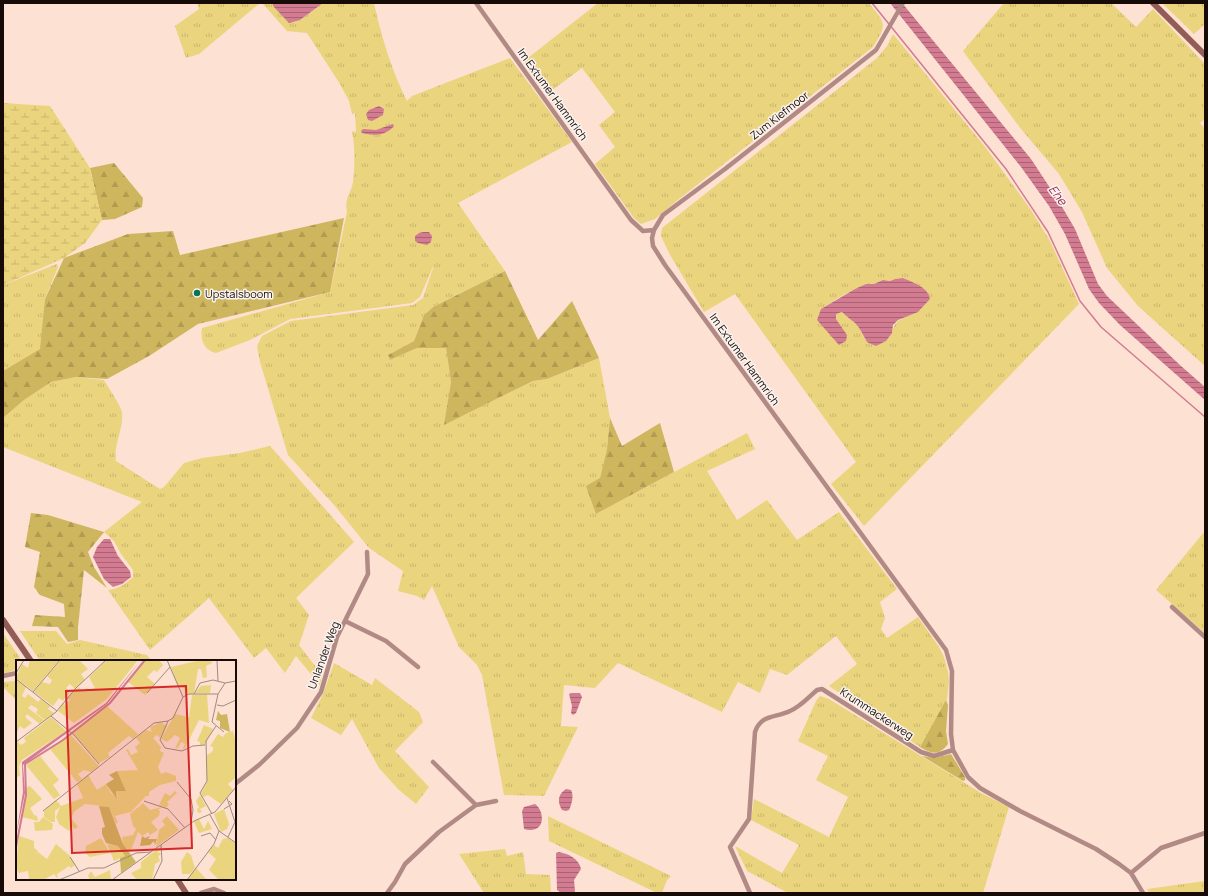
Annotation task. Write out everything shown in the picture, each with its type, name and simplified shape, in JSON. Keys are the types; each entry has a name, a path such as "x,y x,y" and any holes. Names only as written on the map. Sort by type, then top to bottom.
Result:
{"street":[{"name":"Im Extumer Hammrich","path":"476,3 632,220 643,231 654,230 652,238 653,246 665,265 946,650 952,671 951,734 953,750"},
{"name":"Zum Kiefmoor","path":"654,230 663,215 725,169 876,50 903,3"},
{"path":"1153,3 1205,55"},
{"name":"Unlander Weg","path":"236,783 259,765 297,728 321,692 337,637 368,574 367,552"},
{"path":"1172,607 1205,637"},
{"path":"3,620 30,660"},
{"path":"345,621 386,641 418,667"},
{"path":"3,676 16,673"},
{"name":"Krummackerweg","path":"750,893 730,847 749,819 755,732 758,725 764,719 790,712 817,690 822,690 921,752 934,756 953,750"},
{"path":"953,750 968,777 980,788 1120,864 1131,873 1143,893"},
{"path":"433,762 476,805"},
{"path":"387,893 405,864 439,832 476,805 496,801"},
{"path":"1131,873 1161,848 1205,833"},
{"path":"178,880 186,893"},
{"path":"201,893 214,889 224,893"}],"green space":[{"path":"197,3 260,3 199,54 186,58 175,26 199,9"},
{"path":"262,3 273,3 273,6 300,20 323,3 374,3 380,28 396,78 407,101 412,96 510,58 572,142 458,203 505,271 433,307 424,315 414,341 388,355 390,360 417,348 446,348 451,382 445,424 533,381 547,379 599,358 610,418 607,449 600,478 596,514 747,433 755,449 707,471 737,520 767,500 797,540 839,512 897,589 880,602 885,618 881,629 887,638 918,617 939,647 944,657 948,672 949,681 947,699 920,747 829,686 857,664 836,636 787,675 770,669 760,693 738,682 722,712 618,663 595,688 564,685 561,726 578,727 544,796 504,795 482,675 477,665 459,647 432,586 424,600 417,596 398,591 403,571 369,548 335,506 288,455 260,362 257,346 262,336 291,321 413,305 423,298 435,262 420,297 412,303 290,319 250,340 216,353 208,350 202,340 202,328 330,292 347,212 346,203 353,182 354,143 352,131 356,132 355,113 352,114 349,101 340,84 307,33 287,31"},
{"path":"598,3 869,3 881,20 883,28 873,47 655,219 641,224 634,218 595,164 615,147 599,125 615,112 582,68 547,94 524,61"},
{"path":"1004,3 1111,3 1136,27 1153,9 1205,64 1205,119 1200,123 1205,129 1205,366 1138,306 1107,268 1082,212 1059,174 1021,129 963,51"},
{"path":"1162,3 1205,3 1205,24 1194,34"},
{"path":"893,34 986,148 1031,210 1050,241 1079,304 864,526 831,484 856,462 735,294 704,312 669,253 661,236 662,228 877,58 887,46","holes":["903,278 923,288 929,295 930,299 919,311 898,321 895,324 892,333 867,342 858,326 843,312 836,314 836,319 840,326 821,309 843,295 866,284 874,284 883,280 890,281"]},
{"path":"3,103 50,106 90,168 102,220 85,243 64,258 3,285"},
{"path":"114,163 143,198 142,207 115,219 102,220 90,168"},
{"path":"344,218 330,292 198,324 149,356 107,379 76,377 51,382 24,400 3,418 3,371 40,349 45,299 64,258 128,234 173,231 180,255"},
{"path":"57,264 58,267 45,299 41,349 3,371 3,285"},
{"path":"505,271 538,340 572,301 599,358 547,379 533,381 444,425 451,382 446,348 417,348 390,360 388,355 414,341 424,315 433,307"},
{"path":"76,377 104,380 122,412 115,455 116,461 160,489 164,487 184,463 202,458 240,453 270,446 354,542 296,598 309,615 299,645 322,675 320,685 296,656 285,673 266,648 254,658 209,598 150,650 108,590 122,586 128,582 133,577 133,570 121,554 114,541 104,532 142,502 3,447 3,418 24,400 51,382"},
{"path":"610,418 622,446 660,423 674,472 596,514 586,486 600,478 607,449"},
{"path":"31,513 48,515 104,532 88,552 94,567 107,588 84,570 78,640 68,642 58,627 32,626 35,615 65,617 64,604 40,595 34,587 40,552 25,547"},
{"path":"1205,531 1205,633 1156,590"},
{"path":"20,631 56,631 67,644 80,640 147,655 151,660 39,660"},
{"path":"3,633 21,660 16,660 16,669 4,674"},
{"path":"334,663 372,685 375,678 419,712 423,722 395,751 429,787 416,804 398,789 379,768 352,719 341,735 311,718 323,694"},
{"path":"16,681 16,700 3,687 3,682"},
{"path":"820,696 829,699 981,793 1009,807 983,893 788,893 747,871 735,846 782,873 799,845 751,820 754,799 829,837 848,797 816,780 828,756 798,741 816,701"},
{"path":"946,700 948,705 946,731 948,744 941,751 935,753 920,747"},
{"path":"951,754 965,777 965,780 963,781 922,756 935,758"},
{"path":"548,816 671,876 667,880 662,893 657,893 549,841"},
{"path":"505,849 507,856 523,852 526,874 550,875 551,893 484,893 459,854"},
{"path":"1205,881 1205,893 1149,893 1147,889"}],"shaded area":[{"path":"273,3 323,3 300,20 289,23 273,6"},
{"path":"890,3 902,3 1031,159 1075,229 1098,284 1107,296 1205,387 1205,400 1120,325 1099,303 1089,289 1065,234 1049,206 1021,167"},
{"path":"379,106 384,109 383,115 372,121 368,120 366,114 369,110"},
{"path":"393,124 394,126 387,132 375,135 362,133 361,131 363,129 376,130"},
{"path":"423,232 429,232 432,236 431,242 427,245 415,241 415,236"},
{"path":"903,278 923,288 929,295 930,299 918,312 898,320 893,325 892,333 886,341 876,346 867,342 857,325 842,312 836,314 836,319 847,335 846,341 839,345 817,320 821,309 855,289 866,284 874,284 883,280 890,281"},
{"path":"104,539 110,539 118,556 130,571 131,577 122,584 113,587 104,579 93,557 97,547"},
{"path":"580,693 582,697 576,713 573,715 571,713 572,706 569,694"},
{"path":"566,789 571,790 572,792 572,802 569,810 566,811 562,810 560,807 559,798 561,793"},
{"path":"535,804 541,812 542,822 536,829 524,829 522,811 524,807"},
{"path":"559,852 573,858 580,865 581,869 574,880 574,893 561,893 557,890 556,853"}],"waterway":[{"path":"872,3 1006,169 1048,232 1080,301 1101,327 1205,417"}],"place":[{"name":"Upstalsboom","path":"197,293"}],"water label":[{"name":"Ehe","path":"1058,195"}]}
